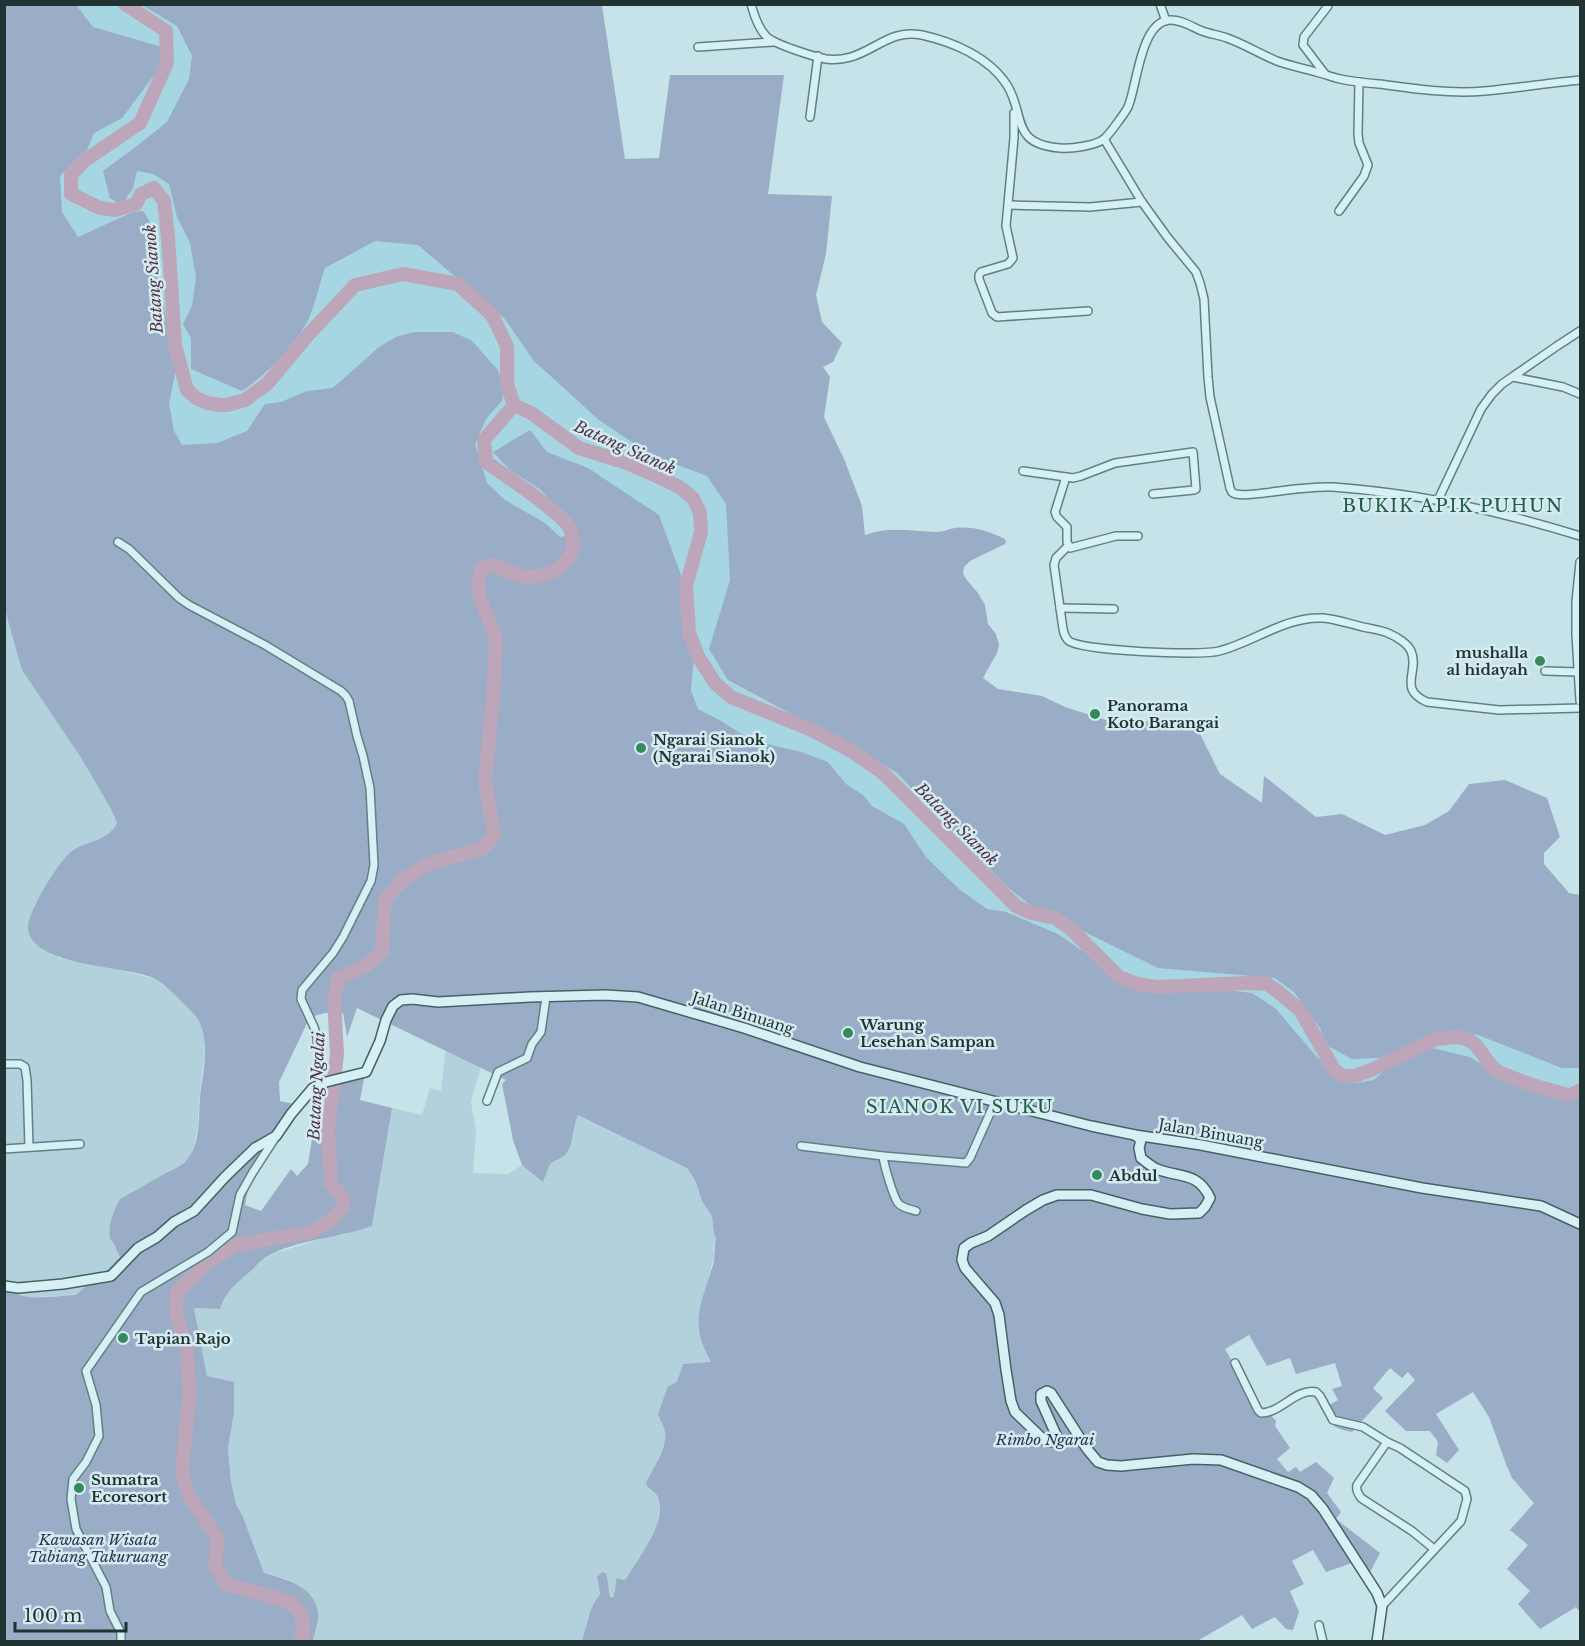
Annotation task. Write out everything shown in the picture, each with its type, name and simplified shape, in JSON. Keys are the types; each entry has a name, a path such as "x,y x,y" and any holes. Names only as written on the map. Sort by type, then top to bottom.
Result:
{"main road":[{"name":"Jalan Binuang","path":"4,1286 18,1288 52,1285 111,1276 138,1248 194,1210 255,1148 276,1136 303,1098 313,1088 323,1083 366,1072 393,1006 401,1000 412,999 438,1002 605,995 638,997 744,1028 860,1067 1091,1126 1422,1188 1541,1206 1581,1224"},
{"path":"1135,1135 1141,1140 1139,1148 1141,1158 1157,1169 1184,1175 1206,1190 1210,1198 1206,1207 1199,1213 1170,1214 1091,1195 1057,1195 1043,1200 988,1236 964,1248 962,1260 965,1268 995,1303 999,1314 1011,1401 1015,1412 1044,1440 1055,1441 1056,1437 1041,1401 1041,1394 1047,1391 1051,1393 1098,1462 1121,1466 1193,1459 1221,1460 1298,1487 1311,1495 1323,1509 1377,1593 1382,1606 1377,1641"}],"street":[{"path":"751,4 767,39 818,57 835,59 852,57 895,36 920,35 959,47 975,55 1008,87 1021,127 1027,137 1046,146 1062,148 1082,146 1104,139 1123,116 1149,35 1166,21 1180,21 1276,60 1340,79 1359,82 1432,91 1468,92 1581,80"},
{"path":"1160,4 1166,21"},
{"path":"1325,74 1302,41 1328,6"},
{"path":"698,47 773,42"},
{"path":"810,117 818,57"},
{"path":"1339,211 1364,176 1368,165 1359,143 1358,134 1359,82"},
{"path":"1014,104 1014,138 1006,226 1012,258 1008,264 981,272 979,279 992,313 997,317 1088,311"},
{"path":"1104,139 1142,202 1196,272 1200,283 1204,299 1210,397 1232,492 1248,494 1310,487 1380,492 1438,500 1512,515 1581,536"},
{"path":"1009,205 1090,207 1142,202"},
{"path":"1438,500 1481,409 1492,394 1581,331"},
{"path":"1513,377 1563,387 1581,394"},
{"path":"1023,471 1065,477 1081,476 1116,463 1193,452 1196,489 1153,494"},
{"path":"1065,477 1055,512 1067,527 1068,546"},
{"path":"1068,546 1074,548 1116,536 1138,536"},
{"path":"118,542 129,549 189,605 299,664 341,691 349,701 370,788 374,865 371,881 343,937 333,953 302,990 302,999 316,1031 323,1083"},
{"path":"1068,546 1056,558 1054,565 1065,636 1074,643 1110,650 1216,652 1293,622 1324,618 1389,634 1407,645 1412,652 1411,686 1413,693 1419,699 1427,702 1500,710 1581,708"},
{"path":"1581,562 1576,602 1581,701"},
{"path":"1060,608 1113,609"},
{"path":"1545,671 1578,672"},
{"path":"487,1101 498,1072 527,1058 532,1044 541,1032 546,997"},
{"path":"4,1064 20,1064 25,1067 30,1147"},
{"path":"801,1146 966,1163 995,1102"},
{"path":"121,1641 121,1633 110,1611 106,1587 76,1529 71,1499 73,1479 86,1462 99,1436 96,1405 86,1371 141,1292 208,1252 232,1232 240,1195 276,1136"},
{"path":"4,1149 80,1144"},
{"path":"883,1156 897,1200 903,1207 916,1211"},
{"path":"1235,1363 1261,1413 1269,1412 1305,1392 1316,1392 1333,1420 1363,1427 1409,1453 1467,1494 1461,1521 1382,1606"},
{"path":"1387,1442 1356,1489 1361,1498 1412,1531 1434,1550"},
{"path":"1319,1625 1323,1641"}],"shaded area":[{"path":"4,610 15,637 47,699 117,823 114,830 105,836 69,854 55,871 34,906 58,958 114,968 154,979 170,990 195,1015 204,1037 198,1126 194,1148 185,1162 120,1199 110,1239 121,1257 78,1293 67,1296 29,1297 5,1287"},
{"path":"446,1048 485,1052 471,1102 476,1131 473,1173 508,1174 522,1165 544,1181 550,1163 569,1151 578,1112 685,1163 713,1219 716,1237 713,1248 714,1257 702,1301 698,1327 700,1339 712,1363 683,1364 677,1382 670,1385 661,1407 665,1442 651,1474 648,1488 655,1492 660,1502 657,1525 626,1579 616,1579 614,1594 611,1597 608,1578 605,1572 602,1572 598,1585 600,1594 590,1612 582,1641 313,1641 318,1614 287,1579 264,1573 236,1504 231,1482 228,1448 234,1413 207,1376 194,1308 220,1309 223,1298 241,1278 259,1262 273,1254 372,1226 392,1108 422,1115 430,1088 441,1091"}],"green space":[{"name":"Ngarai Sianok (Ngarai Sianok)","path":"5,5 602,5 625,159 659,158 670,75 784,75 768,194 832,196 826,254 816,295 822,322 842,343 833,362 823,367 830,377 824,417 844,459 862,506 865,535 891,530 941,532 955,528 974,528 1005,539 1005,544 970,561 964,567 963,573 985,605 988,624 996,634 999,645 983,678 998,689 1042,696 1065,707 1109,721 1194,722 1220,774 1262,803 1264,776 1316,817 1342,814 1385,835 1425,825 1449,811 1469,784 1505,780 1547,798 1560,837 1544,853 1544,864 1569,893 1580,895 1580,1612 1576,1607 1540,1629 1518,1604 1530,1591 1507,1569 1528,1545 1510,1530 1534,1503 1512,1478 1489,1417 1473,1392 1436,1414 1459,1450 1447,1463 1436,1455 1438,1442 1430,1431 1406,1431 1385,1411 1415,1380 1408,1372 1402,1378 1390,1368 1373,1388 1383,1398 1352,1432 1345,1431 1333,1425 1330,1418 1329,1405 1338,1400 1332,1389 1342,1386 1335,1363 1296,1374 1290,1358 1267,1366 1249,1335 1225,1349 1234,1365 1239,1362 1263,1411 1269,1413 1276,1421 1275,1426 1290,1448 1277,1459 1288,1472 1296,1467 1300,1472 1316,1462 1334,1478 1327,1493 1341,1512 1336,1519 1380,1553 1368,1576 1352,1563 1326,1572 1313,1550 1292,1561 1304,1584 1290,1591 1299,1612 1293,1630 1286,1629 1275,1617 1252,1629 1242,1615 1199,1640 1200,1642 582,1641 590,1612 600,1594 597,1577 602,1572 606,1573 610,1597 613,1597 616,1579 626,1579 649,1542 658,1521 660,1511 658,1497 646,1483 664,1444 665,1432 658,1414 668,1386 677,1382 683,1364 711,1362 699,1331 699,1313 714,1261 716,1238 712,1216 702,1201 695,1180 687,1168 578,1115 567,1153 550,1164 543,1182 522,1165 513,1140 502,1084 506,1080 357,1008 347,1037 343,1013 325,1013 310,1017 279,1082 280,1101 304,1106 258,1169 249,1185 245,1205 261,1211 291,1169 297,1176 308,1164 315,1121 328,1116 336,1080 365,1074 360,1100 392,1108 372,1226 301,1243 274,1253 261,1261 233,1287 225,1297 220,1309 194,1308 207,1376 234,1382 234,1413 228,1448 231,1482 236,1504 264,1573 298,1585 311,1596 316,1604 318,1616 313,1641 5,1641 5,1287 28,1297 74,1295 100,1277 120,1257 110,1239 110,1228 120,1199 184,1163 194,1148 205,1049 203,1033 198,1020 162,983 140,974 62,958 46,951 34,941 28,929 38,900 66,856 109,833 117,823 80,756 22,670 5,610"}],"sand":[{"path":"76,5 142,5 177,26 192,56 189,79 167,122 103,171 110,198 122,205 133,188 137,171 153,174 169,184 177,217 190,243 196,277 192,306 183,324 191,338 191,369 242,391 271,368 289,349 303,329 325,268 375,241 418,245 504,318 534,361 599,420 651,455 707,476 726,504 730,580 709,649 728,680 897,773 1005,885 1030,905 1158,968 1275,978 1294,992 1320,1028 1326,1045 1352,1059 1379,1058 1445,1033 1478,1035 1562,1068 1580,1068 1580,1097 1542,1092 1504,1079 1470,1057 1432,1048 1391,1064 1374,1080 1357,1083 1344,1080 1316,1056 1276,1009 1252,993 1218,989 1160,989 1135,986 1111,976 1087,954 1058,934 1006,912 987,909 959,889 926,857 904,824 872,806 863,795 846,784 828,762 801,752 751,740 698,709 691,691 694,655 688,631 681,575 659,515 588,468 547,452 530,430 493,452 510,470 541,490 578,532 560,537 545,523 505,500 487,483 475,444 486,419 502,401 504,389 498,370 471,340 452,332 414,332 396,337 379,347 333,388 307,391 281,402 265,404 247,431 217,443 182,445 174,431 169,403 177,365 161,288 151,261 149,220 143,211 133,212 78,237 62,212 60,176 87,150 94,133 122,118 158,70 163,59 162,47 93,27"}],"waterway":[{"name":"Batang Sianok","path":"125,4 166,31 167,63 140,123 84,161 71,175 71,194 100,208 115,210 136,204 141,194 154,188 164,201 175,345 187,390 196,398 220,405 245,400 267,384 308,335 355,285 403,274 458,284 492,315 507,346 507,384 514,405 531,413 579,448 627,463 659,477 679,487 693,498 700,513 701,532 686,586 689,633 699,658 715,683 731,697 812,730 853,752 883,773 1016,906 1031,913 1055,918 1071,929 1119,977 1138,984 1156,987 1267,984 1300,1010 1335,1071 1343,1076 1355,1076 1371,1070 1436,1039 1456,1037 1475,1044 1498,1072 1568,1095 1580,1090"},
{"name":"Batang Ngalai","path":"300,1642 304,1632 301,1614 290,1602 226,1584 215,1565 218,1539 189,1496 182,1473 189,1396 187,1349 176,1313 177,1292 208,1262 236,1245 311,1232 330,1221 343,1207 342,1196 331,1184 328,1130 337,1054 334,998 338,979 365,966 382,952 385,901 402,880 431,863 484,848 494,835 485,781 496,638 480,598 478,580 482,568 494,565 511,573 529,577 547,574 568,558 573,541 571,531 558,515 486,462 484,440 514,405"}],"place":[{"name":"mushalla al hidayah","path":"1540,661"},
{"name":"Panorama Koto Barangai","path":"1095,714"},
{"name":"Ngarai Sianok (Ngarai Sianok)","path":"641,748"},
{"name":"Warung Lesehan Sampan","path":"848,1033"},
{"name":"Abdul","path":"1097,1175"},
{"name":"Tapian Rajo","path":"123,1338"},
{"name":"Sumatra Ecoresort","path":"79,1488"}],"district":[{"name":"BUKIK APIK PUHUN","path":"1453,506"},
{"name":"SIANOK VI SUKU","path":"960,1107"}],"park label":[{"name":"Rimbo Ngarai","path":"1045,1439"},
{"name":"Kawasan Wisata Tabiang Takuruang","path":"98,1548"}]}
